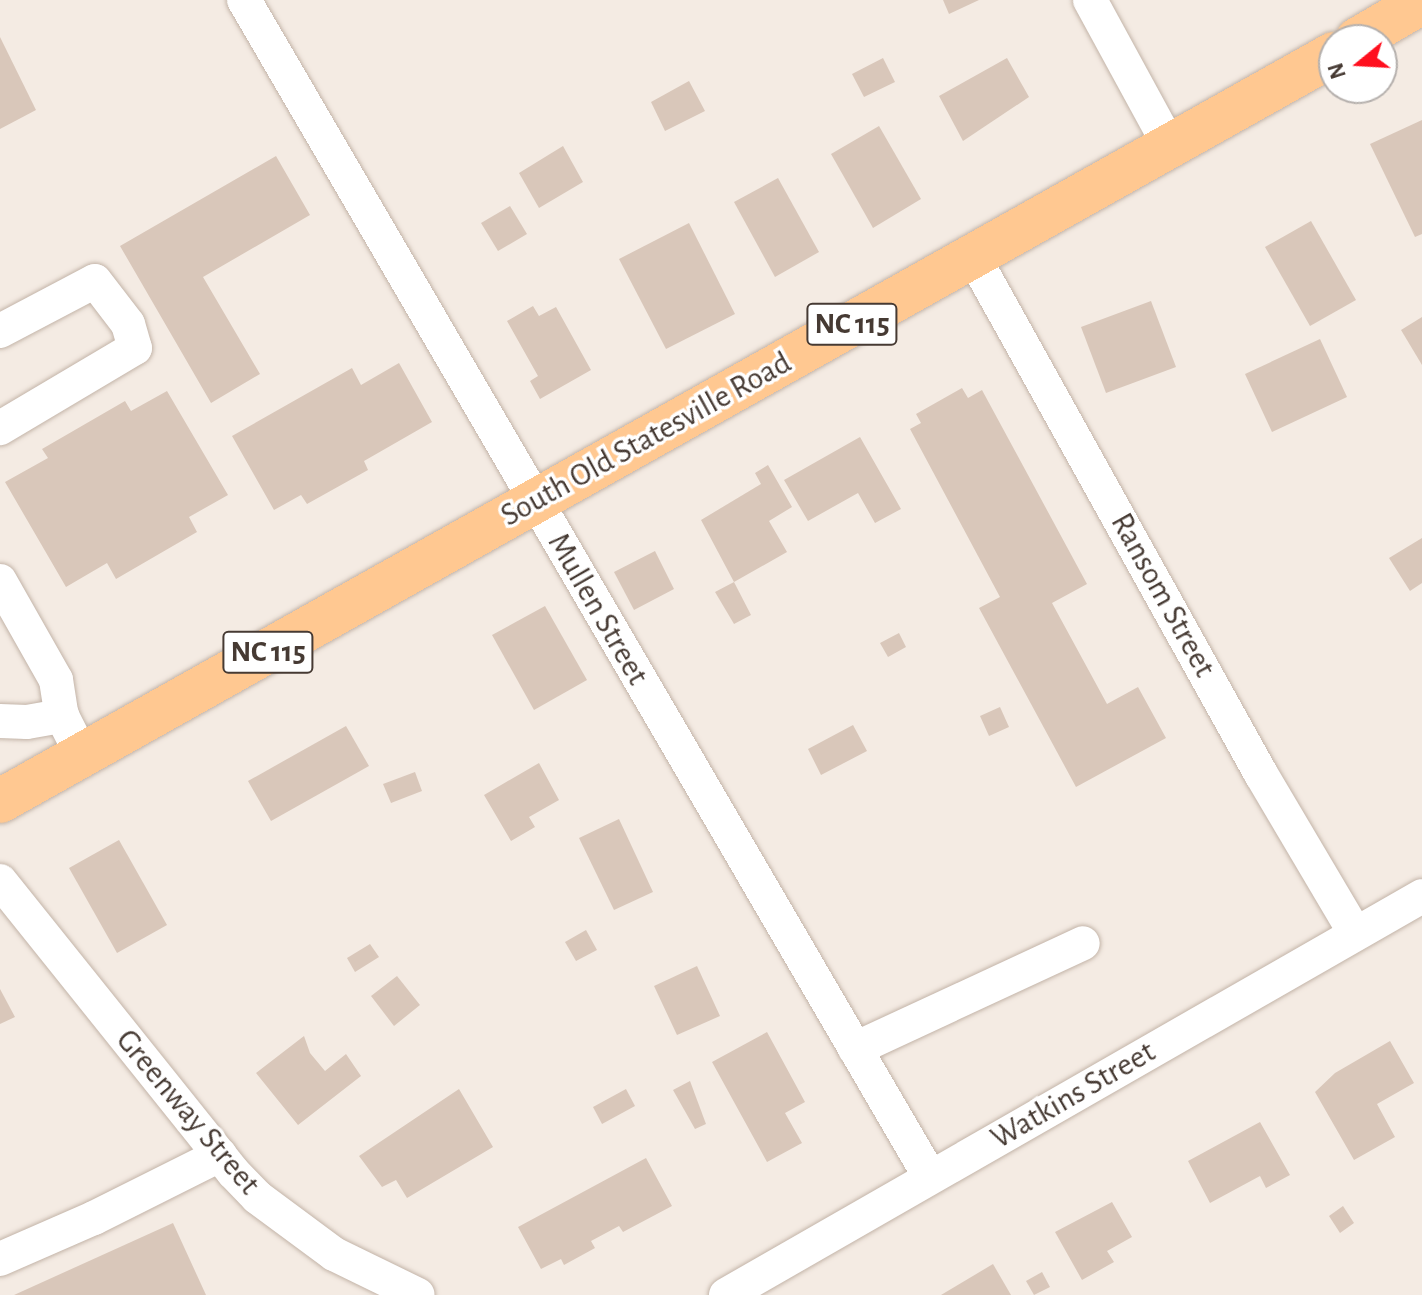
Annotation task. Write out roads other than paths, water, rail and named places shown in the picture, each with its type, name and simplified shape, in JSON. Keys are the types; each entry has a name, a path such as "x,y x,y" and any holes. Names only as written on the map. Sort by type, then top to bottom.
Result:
{"main road":[{"path":"1384,24 1422,2"},
{"name":"South Old Statesville Road","path":"0,801 1318,63"}],"street":[{"name":"Mullen Street","path":"244,0 930,1177"},
{"path":"1090,0 1169,145"},
{"name":"Ransom Street","path":"973,256 1261,774 1355,933"},
{"path":"0,331 95,281 128,324 135,348 0,428"},
{"path":"0,581 56,680 62,716 82,755"},
{"path":"0,721 27,722 62,716"},
{"name":"Greenway Street","path":"0,881 257,1197 305,1235 361,1268 418,1295"},
{"name":"Watkins Street","path":"726,1295 1422,896"},
{"path":"855,1049 1083,943"},
{"path":"0,1259 94,1218 220,1155"}]}
